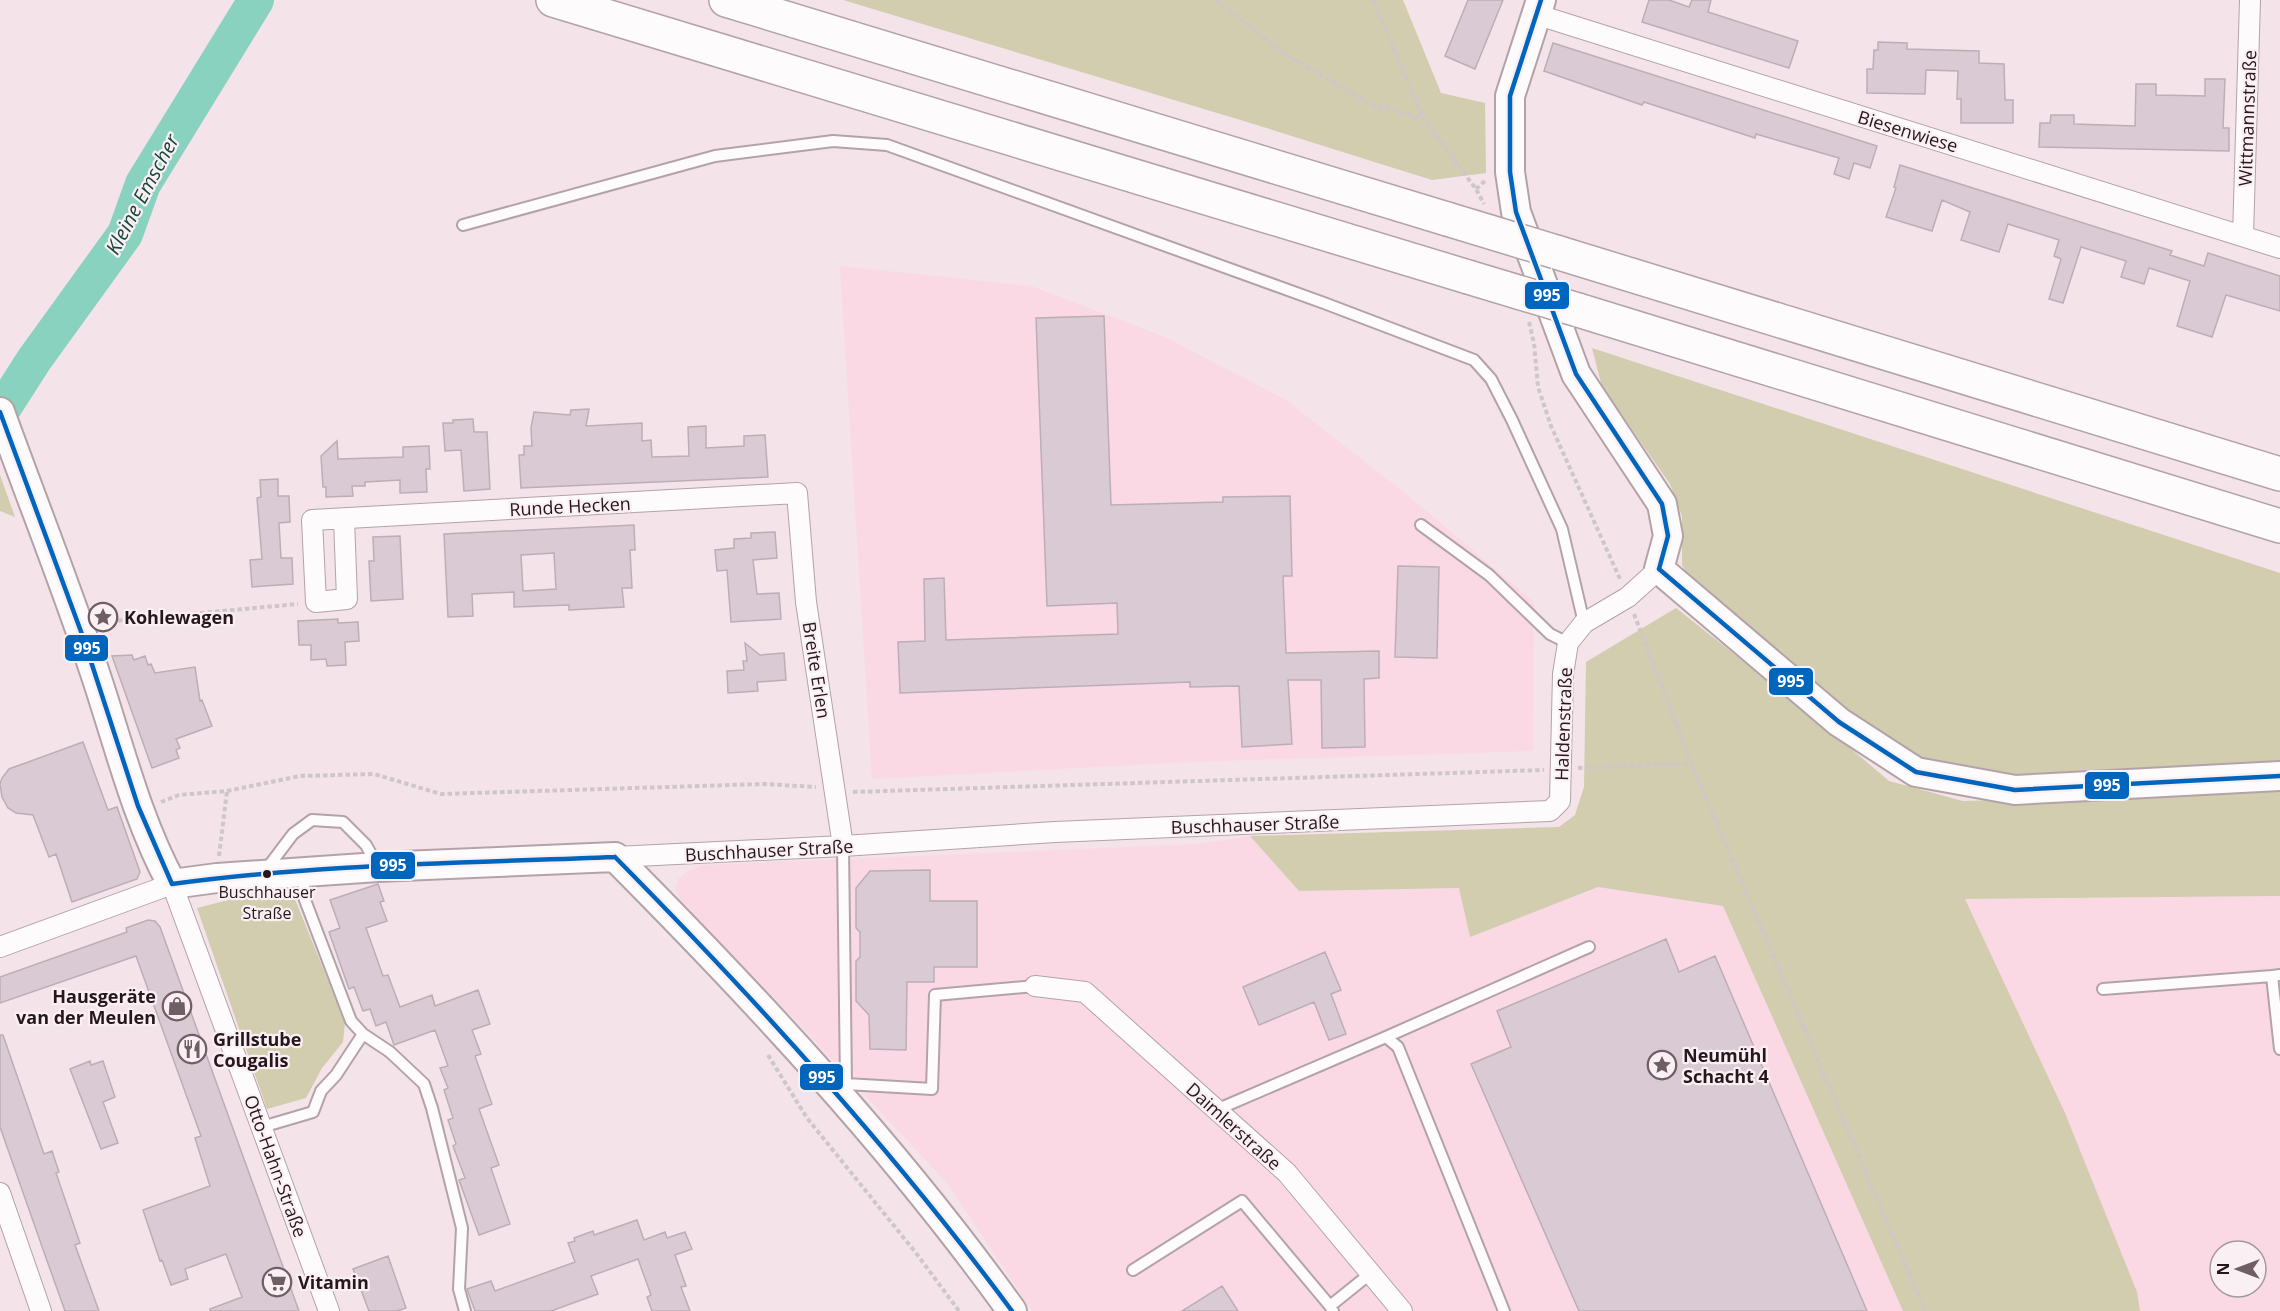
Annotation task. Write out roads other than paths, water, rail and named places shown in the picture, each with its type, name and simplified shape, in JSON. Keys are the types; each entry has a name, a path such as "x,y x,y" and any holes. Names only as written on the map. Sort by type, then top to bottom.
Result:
{"highway":[{"path":"553,0 1578,310 2280,526"},
{"path":"726,0 2280,474"}],"street":[{"name":"Wittmannstraße","path":"2243,236 2250,0"},
{"name":"Biesenwiese","path":"1538,7 2280,248"},
{"path":"1538,7 1510,96 1510,172 1514,203 1576,374 1662,504 1668,536 1659,569 1839,722 1916,772 2015,790 2280,776"},
{"name":"Otto-Hahn-Straße","path":"0,412 78,624 140,810 158,858 172,884 329,1311"},
{"name":"Runde Hecken","path":"344,519 347,599 316,602 312,520 797,493"},
{"name":"Breite Erlen","path":"797,493 806,602 843,846"},
{"name":"Haldenstraße","path":"1550,811 1560,801 1563,674 1568,643 1584,623 1628,597 1659,569"},
{"name":"Buschhauser Straße","path":"0,947 172,884 217,878 378,867 843,846 1067,831 1550,811"},
{"path":"615,857 845,1092 1012,1311"},
{"name":"Daimlerstraße","path":"1035,986 1085,992 1287,1173 1402,1311"},
{"path":"2,1204 41,1311"}],"lane":[{"path":"463,225 715,156 833,141 887,145 1324,303 1474,360 1491,379 1562,530 1584,623"},
{"path":"1421,525 1489,575 1550,634 1568,643"},
{"path":"262,875 293,834 312,820 342,822 366,845 378,867"},
{"path":"843,846 845,1092 932,1089 935,995 1035,986"},
{"path":"303,872 304,900 351,1021 363,1034 390,1052 423,1084 429,1100 462,1228 459,1289 465,1311"},
{"path":"1216,1110 1589,947"},
{"path":"2103,989 2276,976 2280,1049"},
{"path":"262,1127 313,1112 321,1091 336,1075 363,1034"},
{"path":"1386,1037 1398,1047 1504,1311"},
{"path":"1133,1270 1242,1202 1332,1308 1371,1273"}],"waterway":[{"name":"Kleine Emscher","path":"0,413 34,360 125,234 143,184 256,0"}],"place":[{"name":"Kohlewagen","path":"103,617"},
{"name":"Buschhauser Straße","path":"267,874"},
{"name":"Hausgeräte van der Meulen","path":"177,1006"},
{"name":"Grillstube Cougalis","path":"192,1049"},
{"name":"Neumühl Schacht 4","path":"1662,1065"},
{"name":"Vitamin","path":"277,1282"}]}
